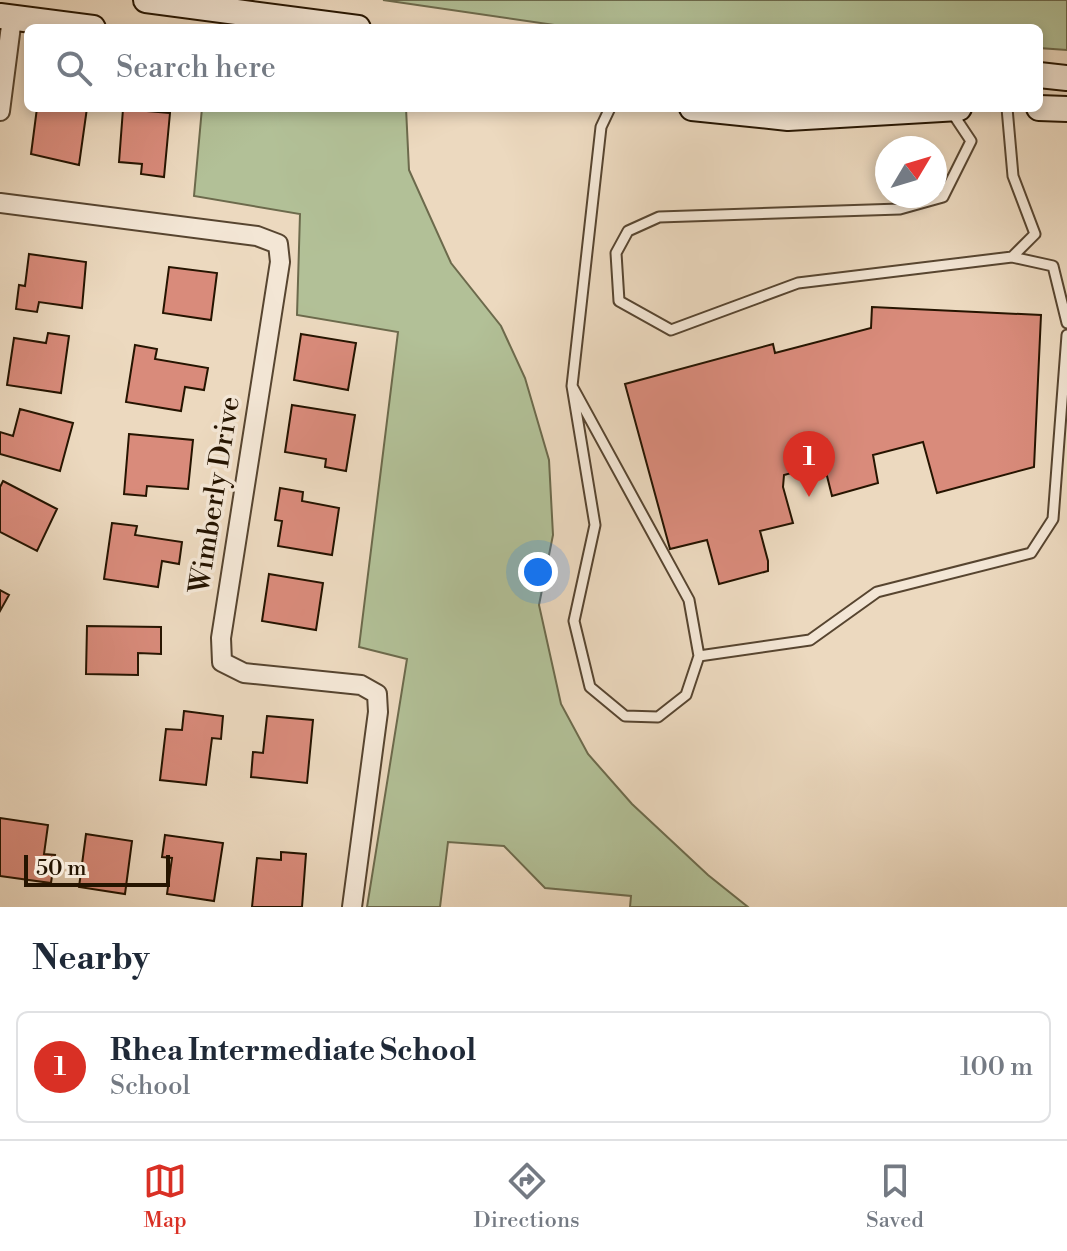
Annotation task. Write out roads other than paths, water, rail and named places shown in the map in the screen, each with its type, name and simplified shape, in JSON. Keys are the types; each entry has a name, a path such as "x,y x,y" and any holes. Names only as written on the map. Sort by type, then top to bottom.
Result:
{"street":[{"path":"146,0 328,24"},
{"path":"0,111 11,8 77,24"},
{"path":"1043,75 1067,78"},
{"path":"1043,108 1067,109"},
{"path":"730,112 788,118 885,112"},
{"name":"Wimberly Drive","path":"0,203 257,236 278,244 280,262 221,638 222,662 244,673 361,685 377,694 378,712 352,907"}],"lane":[{"path":"572,386 689,600 699,656 686,695 658,717 625,716 590,687 574,621 595,525 572,386 601,127 608,112"},
{"path":"952,112 971,141 943,197 900,209 659,217 628,231 616,253 619,301 671,330 798,283 1012,257 1053,266 1067,323"},
{"path":"1007,112 1013,176 1035,234 1012,257"},
{"path":"699,656 810,640 877,592 1031,553 1053,519 1067,335"}],"place":[{"name":"Rhea Intermediate School","path":"809,497"}]}
